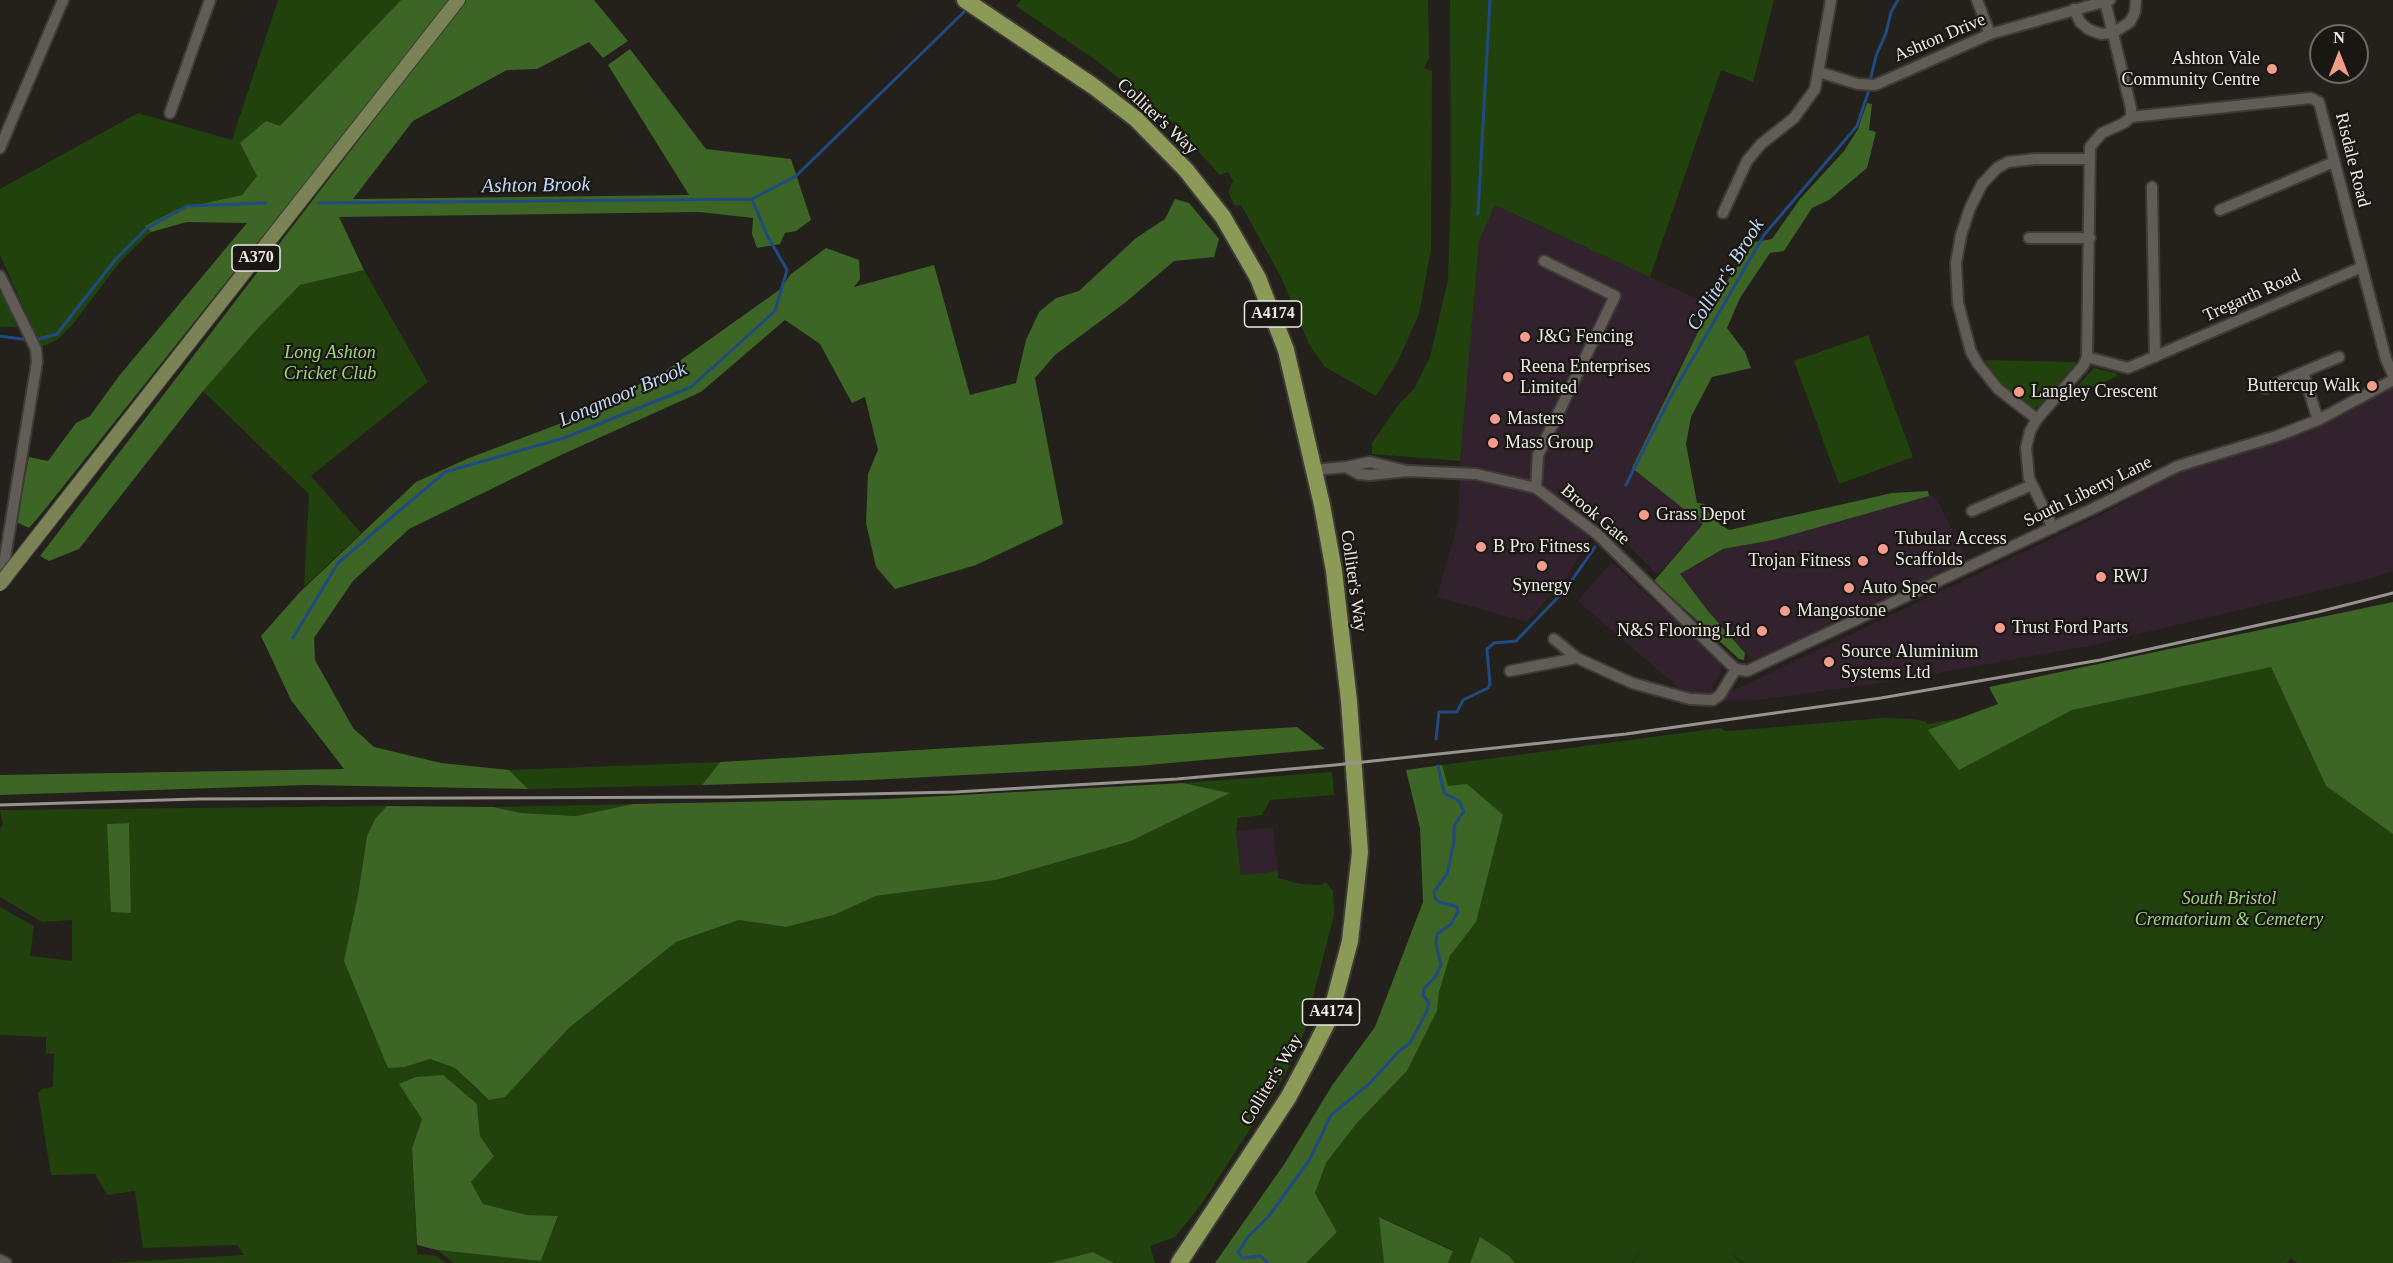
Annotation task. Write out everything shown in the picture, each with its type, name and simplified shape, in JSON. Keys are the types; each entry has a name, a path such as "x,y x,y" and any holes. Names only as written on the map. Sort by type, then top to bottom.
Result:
{"highway":[{"name":"Colliter's Way","path":"965,0 1093,86 1136,119 1186,170 1223,217 1258,278 1288,361 1314,470 1334,571 1358,816 1359,870 1350,941 1330,1017 1311,1055 1288,1098 1179,1263"}],"main road":[{"name":"A370","path":"0,586 458,0"}],"street":[{"path":"0,148 63,0"},
{"path":"170,113 210,0"},
{"path":"1723,213 1747,161 1761,144 1804,106 1815,88 1820,72 1830,0"},
{"path":"1977,0 1990,34"},
{"name":"Ashton Drive","path":"1820,72 1858,84 1875,85 1990,34 2110,0"},
{"path":"2074,9 2080,22 2088,29 2101,34 2114,33 2130,22 2135,12 2136,0"},
{"path":"2105,1 2131,117"},
{"path":"177,92 189,96"},
{"name":"Risdale Road","path":"2089,159 2095,140 2131,117 2311,98 2322,106 2334,162 2386,359 2393,377"},
{"path":"2037,418 1998,389 1971,352 1958,303 1956,263 1961,235 1970,208 1982,184 1995,170 2008,162 2089,159 2087,357 2083,366 2037,418 2030,430 2026,448 2025,462 2032,485 2053,528"},
{"path":"2220,210 2334,162"},
{"path":"2152,187 2155,357"},
{"path":"2029,238 2090,238"},
{"name":"Brook Gate","path":"1544,261 1615,296 1538,455 1536,488 1597,534 1737,669"},
{"name":"Tregarth Road","path":"2087,357 2123,369 2362,267"},
{"path":"0,276 37,355 37,368 0,586"},
{"path":"2265,388 2339,358"},
{"path":"2303,372 2318,420"},
{"name":"South Liberty Lane","path":"1737,669 1747,671 2053,528 2178,466 2277,436 2318,420 2393,377"},
{"path":"1314,470 1346,467 1359,474 1407,471 1476,474 1536,488"},
{"path":"1972,511 2032,485"},
{"path":"1554,639 1577,657 1648,688 1690,699 1713,700 1720,694 1737,669"},
{"path":"1510,671 1577,657"},
{"path":"0,1260 6,1263"}],"shaded area":[{"path":"1495,205 1711,305 1665,395 1703,524 1657,575 1601,517 1567,577 1527,622 1437,597 1458,522 1461,441 1479,241"},
{"path":"2393,386 2393,571 2373,578 2089,646 1894,681 1752,701 1725,701 1728,693 2103,514 2180,470 2281,441 2345,413"},
{"path":"1931,495 1938,502 1968,560 1965,565 1754,662 1708,611 1680,574 1723,549 1773,540"},
{"path":"1611,562 1722,663 1720,675 1712,684 1714,694 1710,698 1689,697 1578,601"},
{"path":"1273,827 1278,871 1241,875 1236,831"}],"green space":[{"path":"278,0 401,0 280,126 257,176 242,195 178,209 146,227 151,232 120,262 73,324 57,340 41,347 0,255 0,189 138,113 232,140"},
{"path":"401,0 451,0 42,513 29,528 16,522 29,457 48,461 76,423 90,416 119,376 247,223 187,222 151,232 145,226 178,209 242,195 257,176 240,143 266,121 280,126"},
{"path":"466,0 594,0 628,41 603,58 589,42 537,69 507,70 413,121 353,199 689,195 608,65 630,49 706,149 791,159 811,220 796,231 785,233 780,244 757,248 752,234 753,218 700,212 339,217 364,270 300,285 259,327 203,391 79,549 49,561 40,556"},
{"path":"1021,0 1428,0 1429,58 1424,68 1432,71 1431,249 1419,314 1398,361 1376,396 1325,367 1309,344 1281,277 1241,205 1235,206 1228,192 1233,181 1228,172 1220,175 1167,117 1097,61 1016,6"},
{"path":"1450,0 1774,0 1753,82 1721,70 1650,277 1495,205 1479,241 1460,461 1372,454 1372,443 1399,404 1414,389 1430,357 1448,280 1451,193"},
{"path":"1867,103 1872,104 1869,130 1876,132 1867,168 1829,200 1812,208 1784,251 1770,253 1740,298 1727,328 1745,352 1751,368 1712,377 1691,417 1686,444 1697,503 1705,504 1711,518 1729,530 1892,493 1928,491 1929,496 1773,540 1723,549 1680,574 1708,611 1745,653 1744,660 1739,659 1654,581 1703,524 1632,468 1714,299 1755,242 1772,239 1800,199 1844,151 1858,129"},
{"path":"1175,199 1189,203 1219,239 1214,257 1174,261 1126,302 1055,355 1035,378 1063,524 976,565 895,589 876,567 866,523 868,474 878,450 865,397 852,403 820,344 785,320 701,392 561,455 409,529 353,581 314,638 315,660 353,728 374,747 441,763 509,770 528,789 306,785 0,795 0,775 344,769 291,700 261,636 299,593 416,482 469,458 559,424 664,372 779,290 791,274 826,248 859,260 860,279 854,287 934,265 970,395 1016,383 1026,340 1039,312 1056,298 1079,291 1136,238 1165,219"},
{"name":"Long Ashton Cricket Club","path":"364,270 428,382 311,476 361,533 304,587 309,494 203,391 259,327 300,285"},
{"path":"0,288 17,327 0,327"},
{"path":"1868,335 1913,457 1839,484 1794,361"},
{"path":"1985,360 2076,363 2034,409 2002,385"},
{"path":"2094,368 2116,373 2118,376 2068,396"},
{"path":"2393,602 2393,834 2326,786 2271,667 2072,710 1959,770 1928,730 1998,704 1989,687"},
{"name":"South Bristol Crematorium & Cemetery","path":"2269,662 2326,786 2393,834 2393,1263 2297,1263 2291,1258 2287,1263 1743,1263 1731,1252 1741,1263 1633,1263 1641,1251 1632,1263 1448,1263 1453,1250 1380,1217 1384,1263 1306,1263 1337,1232 1315,1193 1326,1163 1357,1123 1407,1071 1437,1011 1439,992 1450,956 1476,921 1442,765 1720,728 1725,731 1882,718 1912,719 1925,721 1928,724"},
{"path":"1297,727 1325,749 1137,766 870,780 702,785 720,762"},
{"path":"720,762 702,785 528,789 509,770"},
{"path":"1442,765 1448,786 1467,784 1503,815 1476,922 1450,956 1439,992 1437,1011 1407,1071 1357,1123 1326,1163 1315,1193 1337,1232 1306,1263 1215,1263 1285,1163 1333,1084 1375,1027 1423,902 1420,828 1406,770"},
{"path":"1332,772 1334,795 1270,800 1262,815 1238,818 1236,831 1241,875 1278,871 1278,878 1301,884 1321,885 1326,882 1333,891 1334,915 1304,1033 1285,1075 1201,1205 1175,1237 1150,1246 1155,1263 1114,1263 1093,1252 1050,1263 454,1263 437,1250 541,1261 558,1217 527,1215 483,1204 471,1182 494,1155 480,1136 477,1104 422,1119 412,1148 417,1254 437,1256 446,1263 111,1263 244,1255 237,1245 143,1248 135,1191 107,1195 95,1174 51,1175 38,1093 42,1089 53,1087 54,1054 46,1053 46,1037 0,1035 0,907 34,926 30,956 72,961 72,920 42,922 0,897 0,829 3,824 0,810 387,806 375,819 367,836 358,895 405,1067 430,1059 455,1068 477,1090 505,1097 569,1028 676,942 739,920 786,927 834,915 876,896 996,880 1131,841 1229,793 1183,783","holes":["129,823 130,913 107,824"]},
{"path":"1183,783 1230,793 1131,841 996,880 876,896 834,915 786,927 739,920 676,942 569,1028 505,1097 489,1100 455,1068 430,1059 405,1067 388,1068 344,961 358,895 367,836 375,819 387,806 494,807 521,813 576,816 633,804 886,799"},
{"path":"633,804 576,816 521,813 494,807"},
{"path":"129,823 131,913 111,912 107,824"},
{"path":"443,1075 477,1104 480,1136 494,1156 471,1182 483,1204 527,1215 558,1216 541,1261 437,1250 417,1245 412,1148 422,1119 399,1084 416,1077"},
{"path":"1379,1217 1453,1251 1448,1263 1384,1263"},
{"path":"1480,1237 1509,1256 1515,1263 1470,1263"},
{"path":"1093,1252 1114,1263 1050,1263"}],"waterway":[{"path":"1478,214 1490,0"},
{"name":"Colliter's Brook","path":"1871,77 1891,12 1898,0"},
{"name":"Longmoor Brook","path":"293,638 338,563 445,472 564,438 691,387 775,311 787,270 767,235 752,199 796,176 967,9"},
{"name":"Colliter's Brook","path":"1626,485 1671,396 1764,235 1857,126 1868,93"},
{"name":"Ashton Brook","path":"319,203 752,199"},
{"name":"Ashton Brook","path":"35,340 57,334 115,260 146,229 187,206 266,203"},
{"name":"Ashton Brook","path":"0,336 28,340"},
{"name":"Colliter's Brook","path":"1436,739 1439,712 1457,712 1463,700 1488,688 1490,684 1487,649 1494,643 1516,641 1565,590 1595,547"},
{"name":"Colliter's Brook","path":"1268,1263 1261,1256 1243,1258 1238,1253 1248,1237 1269,1216 1310,1159 1331,1115 1370,1083 1399,1051 1410,1043 1426,1013 1429,1003 1423,995 1424,989 1435,977 1441,965 1436,944 1437,934 1451,924 1458,912 1457,907 1439,902 1434,892 1447,874 1454,842 1454,826 1464,811 1459,801 1444,793 1438,766"}],"railway":[{"path":"0,805 197,799 731,797 955,792 1177,779 1335,765 1626,734 1881,698 2100,660 2318,612 2393,593"}],"place":[{"name":"Ashton Vale Community Centre","path":"2272,69"},
{"name":"J&G Fencing","path":"1525,337"},
{"name":"Reena Enterprises Limited","path":"1508,377"},
{"name":"Buttercup Walk","path":"2372,386"},
{"name":"Langley Crescent","path":"2019,392"},
{"name":"Masters","path":"1495,419"},
{"name":"Mass Group","path":"1493,443"},
{"name":"Grass Depot","path":"1644,515"},
{"name":"B Pro Fitness","path":"1481,547"},
{"name":"Tubular Access Scaffolds","path":"1883,549"},
{"name":"Trojan Fitness","path":"1863,561"},
{"name":"Synergy","path":"1542,566"},
{"name":"RWJ","path":"2101,577"},
{"name":"Auto Spec","path":"1849,588"},
{"name":"Mangostone","path":"1785,611"},
{"name":"Trust Ford Parts","path":"2000,628"},
{"name":"N&S Flooring Ltd","path":"1762,631"},
{"name":"Source Aluminium Systems Ltd","path":"1829,662"}]}
